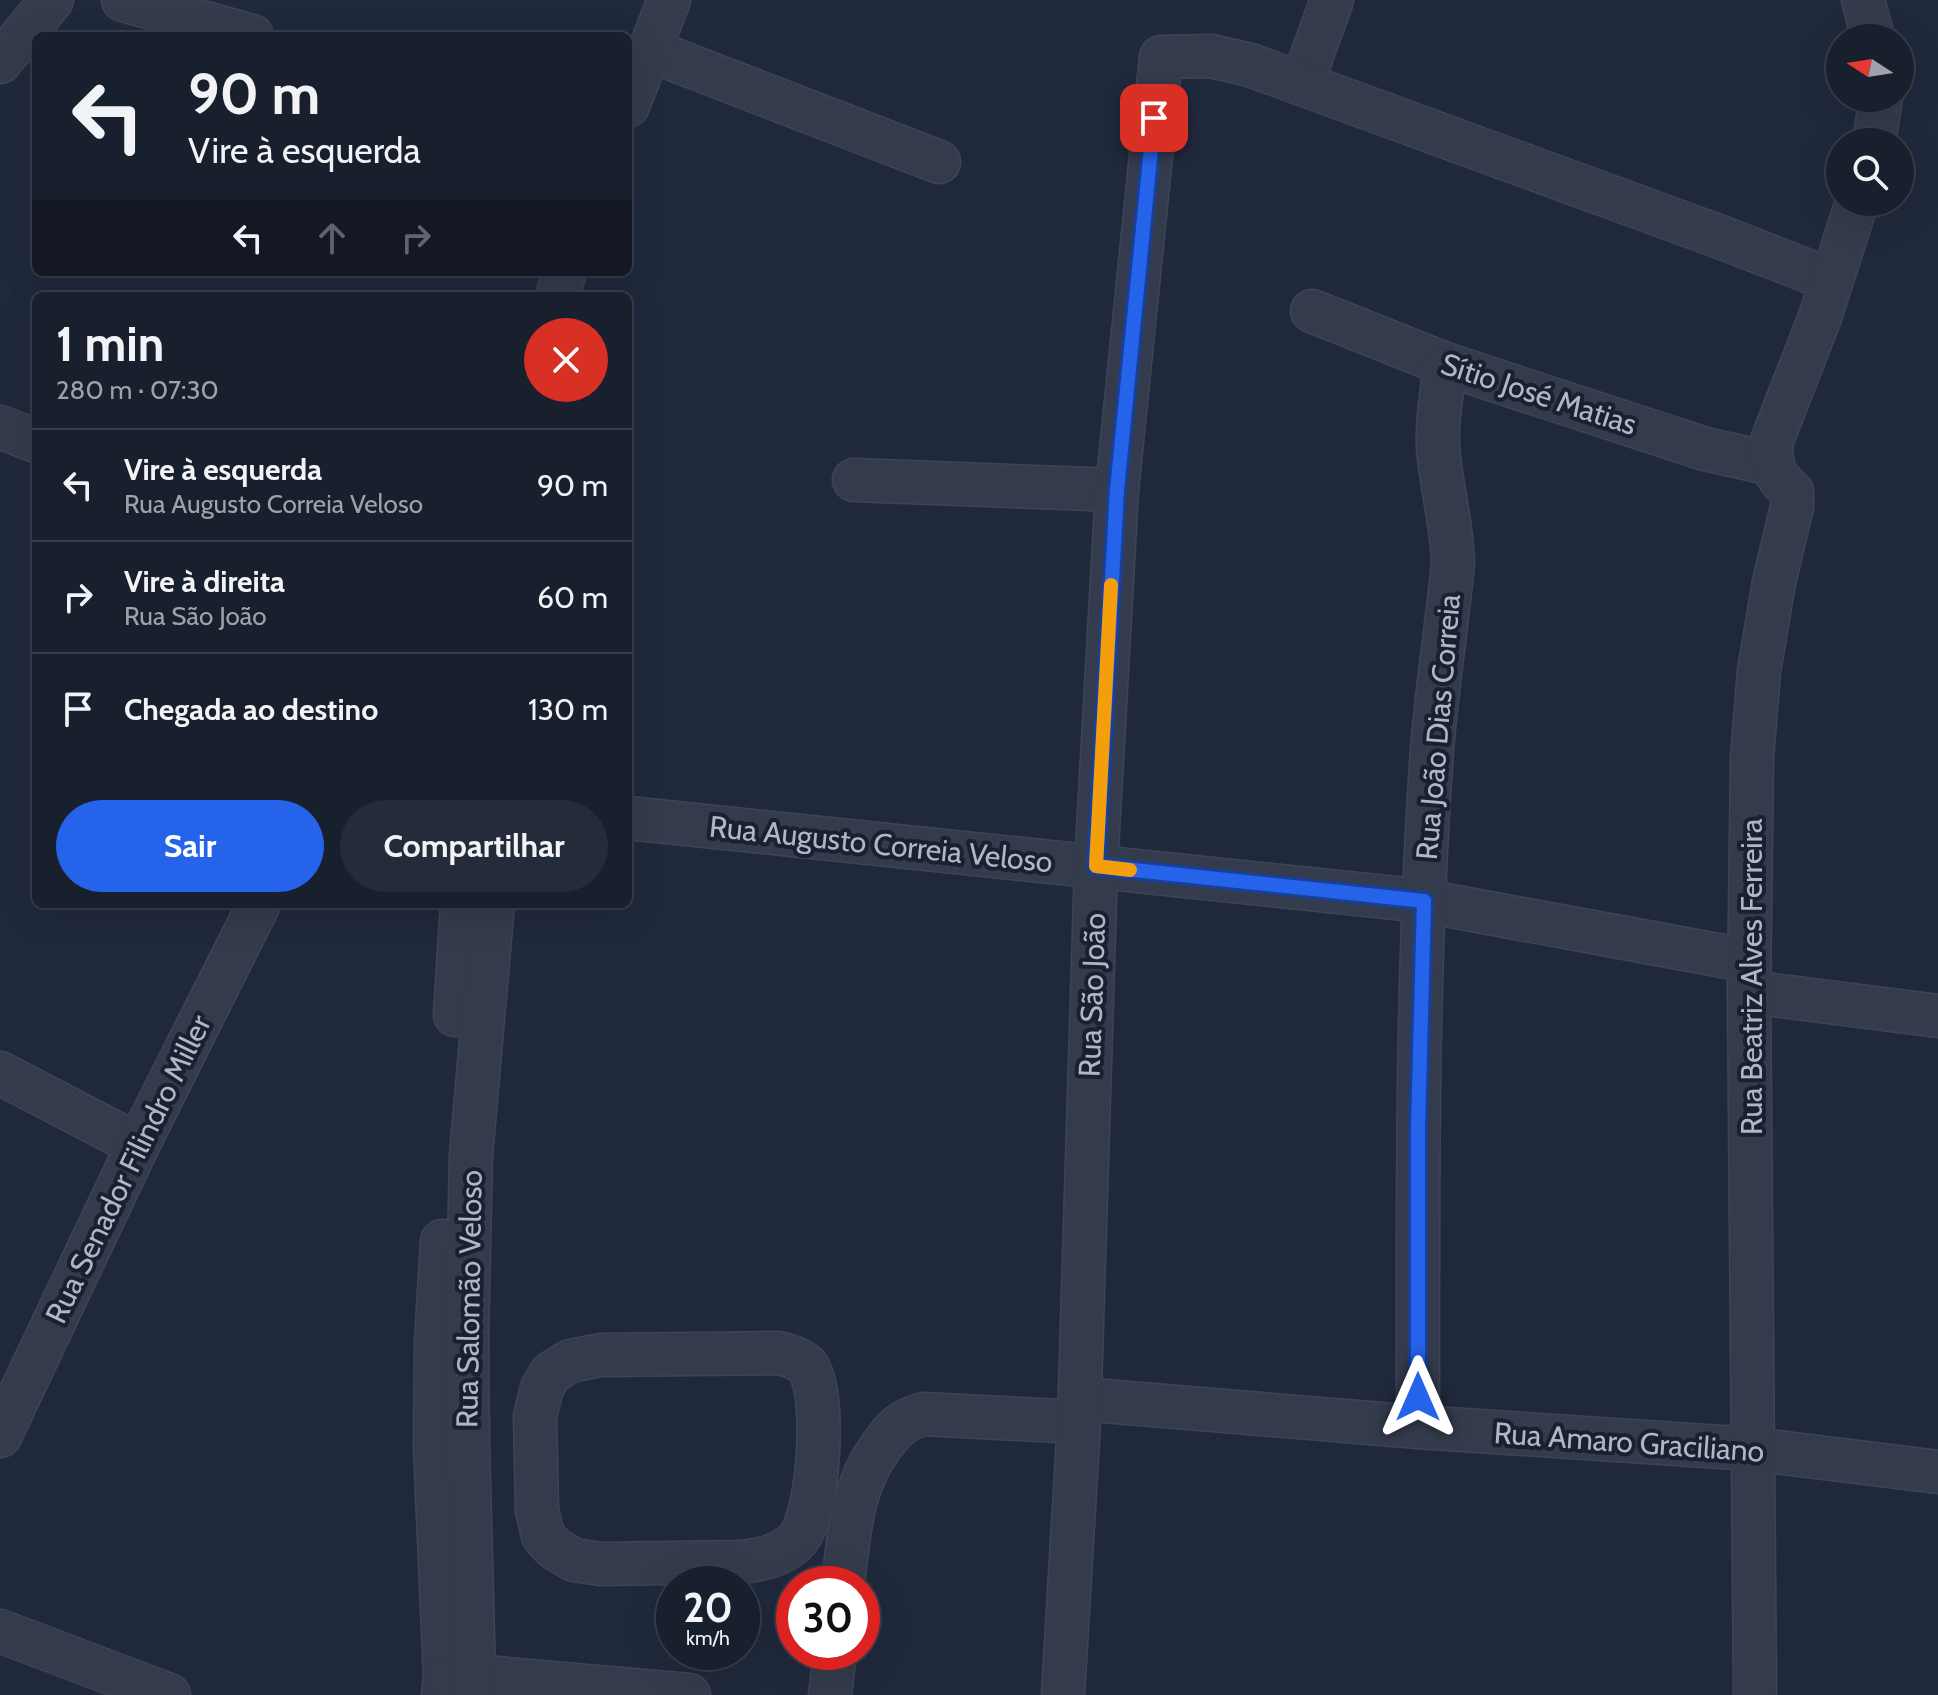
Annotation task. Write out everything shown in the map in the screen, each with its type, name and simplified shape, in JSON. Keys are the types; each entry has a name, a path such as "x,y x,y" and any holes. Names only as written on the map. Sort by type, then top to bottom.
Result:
{"street":[{"path":"0,62 52,0"},
{"path":"123,0 238,32"},
{"path":"632,95 669,0"},
{"path":"1332,0 1302,83 1831,280"},
{"path":"1863,0 1869,24"},
{"path":"649,50 939,162"},
{"name":"Rua São João","path":"1063,1695 1079,1410 1096,866 1117,490 1161,57 1211,56 1250,65 1302,83"},
{"path":"1772,464 1771,443 1820,317 1852,216"},
{"name":"Sítio José Matias","path":"1312,311 1445,364 1705,449 1772,464"},
{"name":"Rua João Dias Correia","path":"1418,1427 1418,1128 1424,901 1432,747 1453,563 1452,534 1439,457 1438,424 1445,364"},
{"name":"Rua Beatriz Alves Ferreira","path":"1755,1695 1750,976 1752,758 1759,671 1774,582 1792,507 1792,492 1779,479 1772,464"},
{"path":"854,480 1117,490"},
{"name":"Rua Augusto Correia Veloso","path":"632,818 1424,901 1938,1016"},
{"name":"Rua Senador Filindro Miller","path":"0,1436 138,1145 257,908"},
{"name":"Rua Salomão Veloso","path":"459,1686 435,1446 436,1342 462,908"},
{"name":"Rua Salomão Veloso","path":"459,1686 471,1155 493,908"},
{"path":"0,1073 138,1145"},
{"path":"778,1353 793,1357 808,1366 818,1399 818,1474 808,1519 799,1538 787,1549 763,1559 601,1564 574,1560 554,1548 543,1536 537,1510 535,1416 542,1388 551,1373 570,1361 601,1355 778,1353"},
{"name":"Rua Amaro Graciliano","path":"861,1482 888,1437 906,1421 923,1414 1079,1410 1418,1427 1752,1449 1938,1472"},
{"path":"818,1474 861,1482 852,1515 845,1566"},
{"path":"0,1631 169,1695"},
{"path":"830,1695 833,1670"},
{"path":"459,1686 689,1695"}],"slow traffic":[{"path":"1111,585 1096,866 1130,870"}],"route":[{"path":"1154,118 1117,490 1096,866 1424,901 1418,1128 1418,1397"}]}
